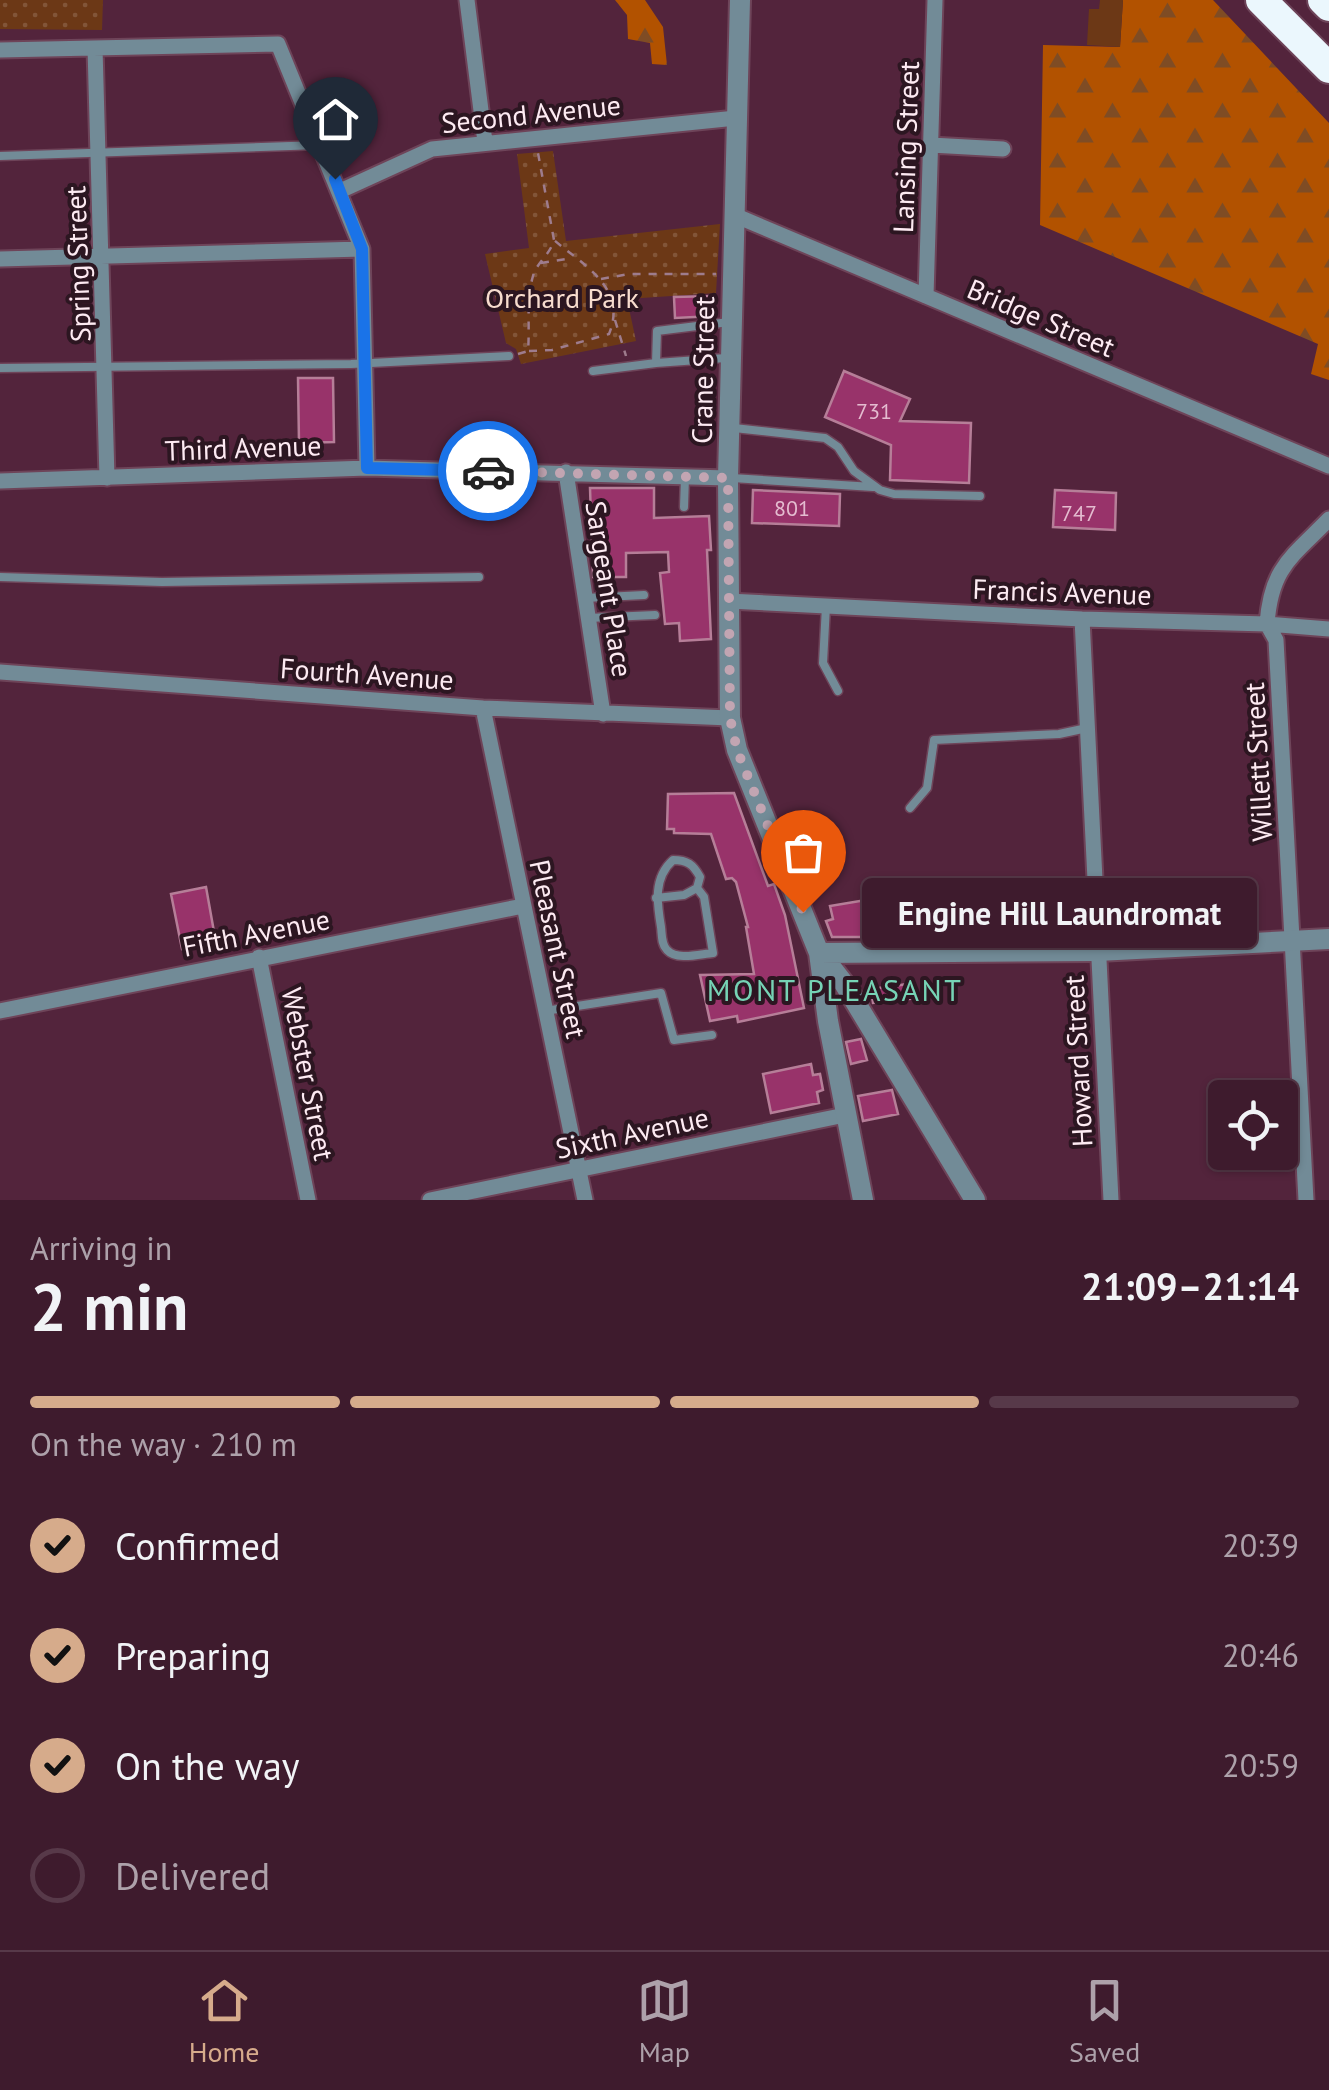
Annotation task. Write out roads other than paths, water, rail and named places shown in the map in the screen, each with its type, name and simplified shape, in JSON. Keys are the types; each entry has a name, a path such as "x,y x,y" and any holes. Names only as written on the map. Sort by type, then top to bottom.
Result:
{"highway":[{"path":"1261,0 1329,68"},
{"path":"1282,0 1329,54"}],"street":[{"path":"467,0 485,142"},
{"name":"Crane Street","path":"740,0 728,478 730,718 737,750 819,953 862,1200"},
{"name":"Lansing Street","path":"926,296 935,0"},
{"path":"0,50 278,44 362,249 367,468"},
{"name":"Spring Street","path":"96,48 107,478"},
{"name":"Second Avenue","path":"340,191 432,149 736,118"},
{"path":"931,145 1003,149"},
{"name":"Bridge Street","path":"734,215 1329,466"},
{"path":"0,259 362,249"},
{"name":"Third Avenue","path":"0,480 367,468 728,478"},
{"name":"Sargeant Place","path":"566,472 603,714"},
{"path":"1267,624 1277,572 1329,519"},
{"name":"Francis Avenue","path":"728,602 1329,629"},
{"name":"Howard Street","path":"1082,619 1111,1200"},
{"name":"Willett Street","path":"1267,624 1276,640 1306,1200"},
{"name":"Fourth Avenue","path":"0,672 483,708 730,718"},
{"name":"Pleasant Street","path":"483,708 585,1200"},
{"name":"Fifth Avenue","path":"0,1011 523,906"},
{"path":"819,953 1098,951 1329,939"},
{"path":"819,953 845,985 975,1200"},
{"name":"Webster Street","path":"259,957 308,1200"},
{"name":"Sixth Avenue","path":"430,1200 845,1115"}],"lane":[{"path":"0,156 321,145"},
{"path":"656,363 656,331 732,322"},
{"path":"0,368 509,356"},
{"path":"593,372 731,357"},
{"path":"729,428 824,438 838,447 854,470 876,487 894,494 980,496"},
{"path":"684,507 685,476"},
{"path":"728,478 876,487"},
{"path":"0,577 162,582 479,577"},
{"path":"585,598 644,595"},
{"path":"826,606 823,663 838,691"},
{"path":"588,618 655,615"},
{"path":"910,808 927,788 934,740 1058,734 1087,728"},
{"path":"656,898 684,895 696,888 700,877 694,867 684,860 673,860 664,868 656,898 663,944 678,956 713,953 704,897 696,888"},
{"path":"545,1010 661,994 674,1040 712,1035"}],"place":[{"name":"Engine Hill Laundromat","path":"803,912"}],"district":[{"name":"MONT PLEASANT","path":"835,991"}],"park label":[{"name":"Orchard Park","path":"562,298"}]}
